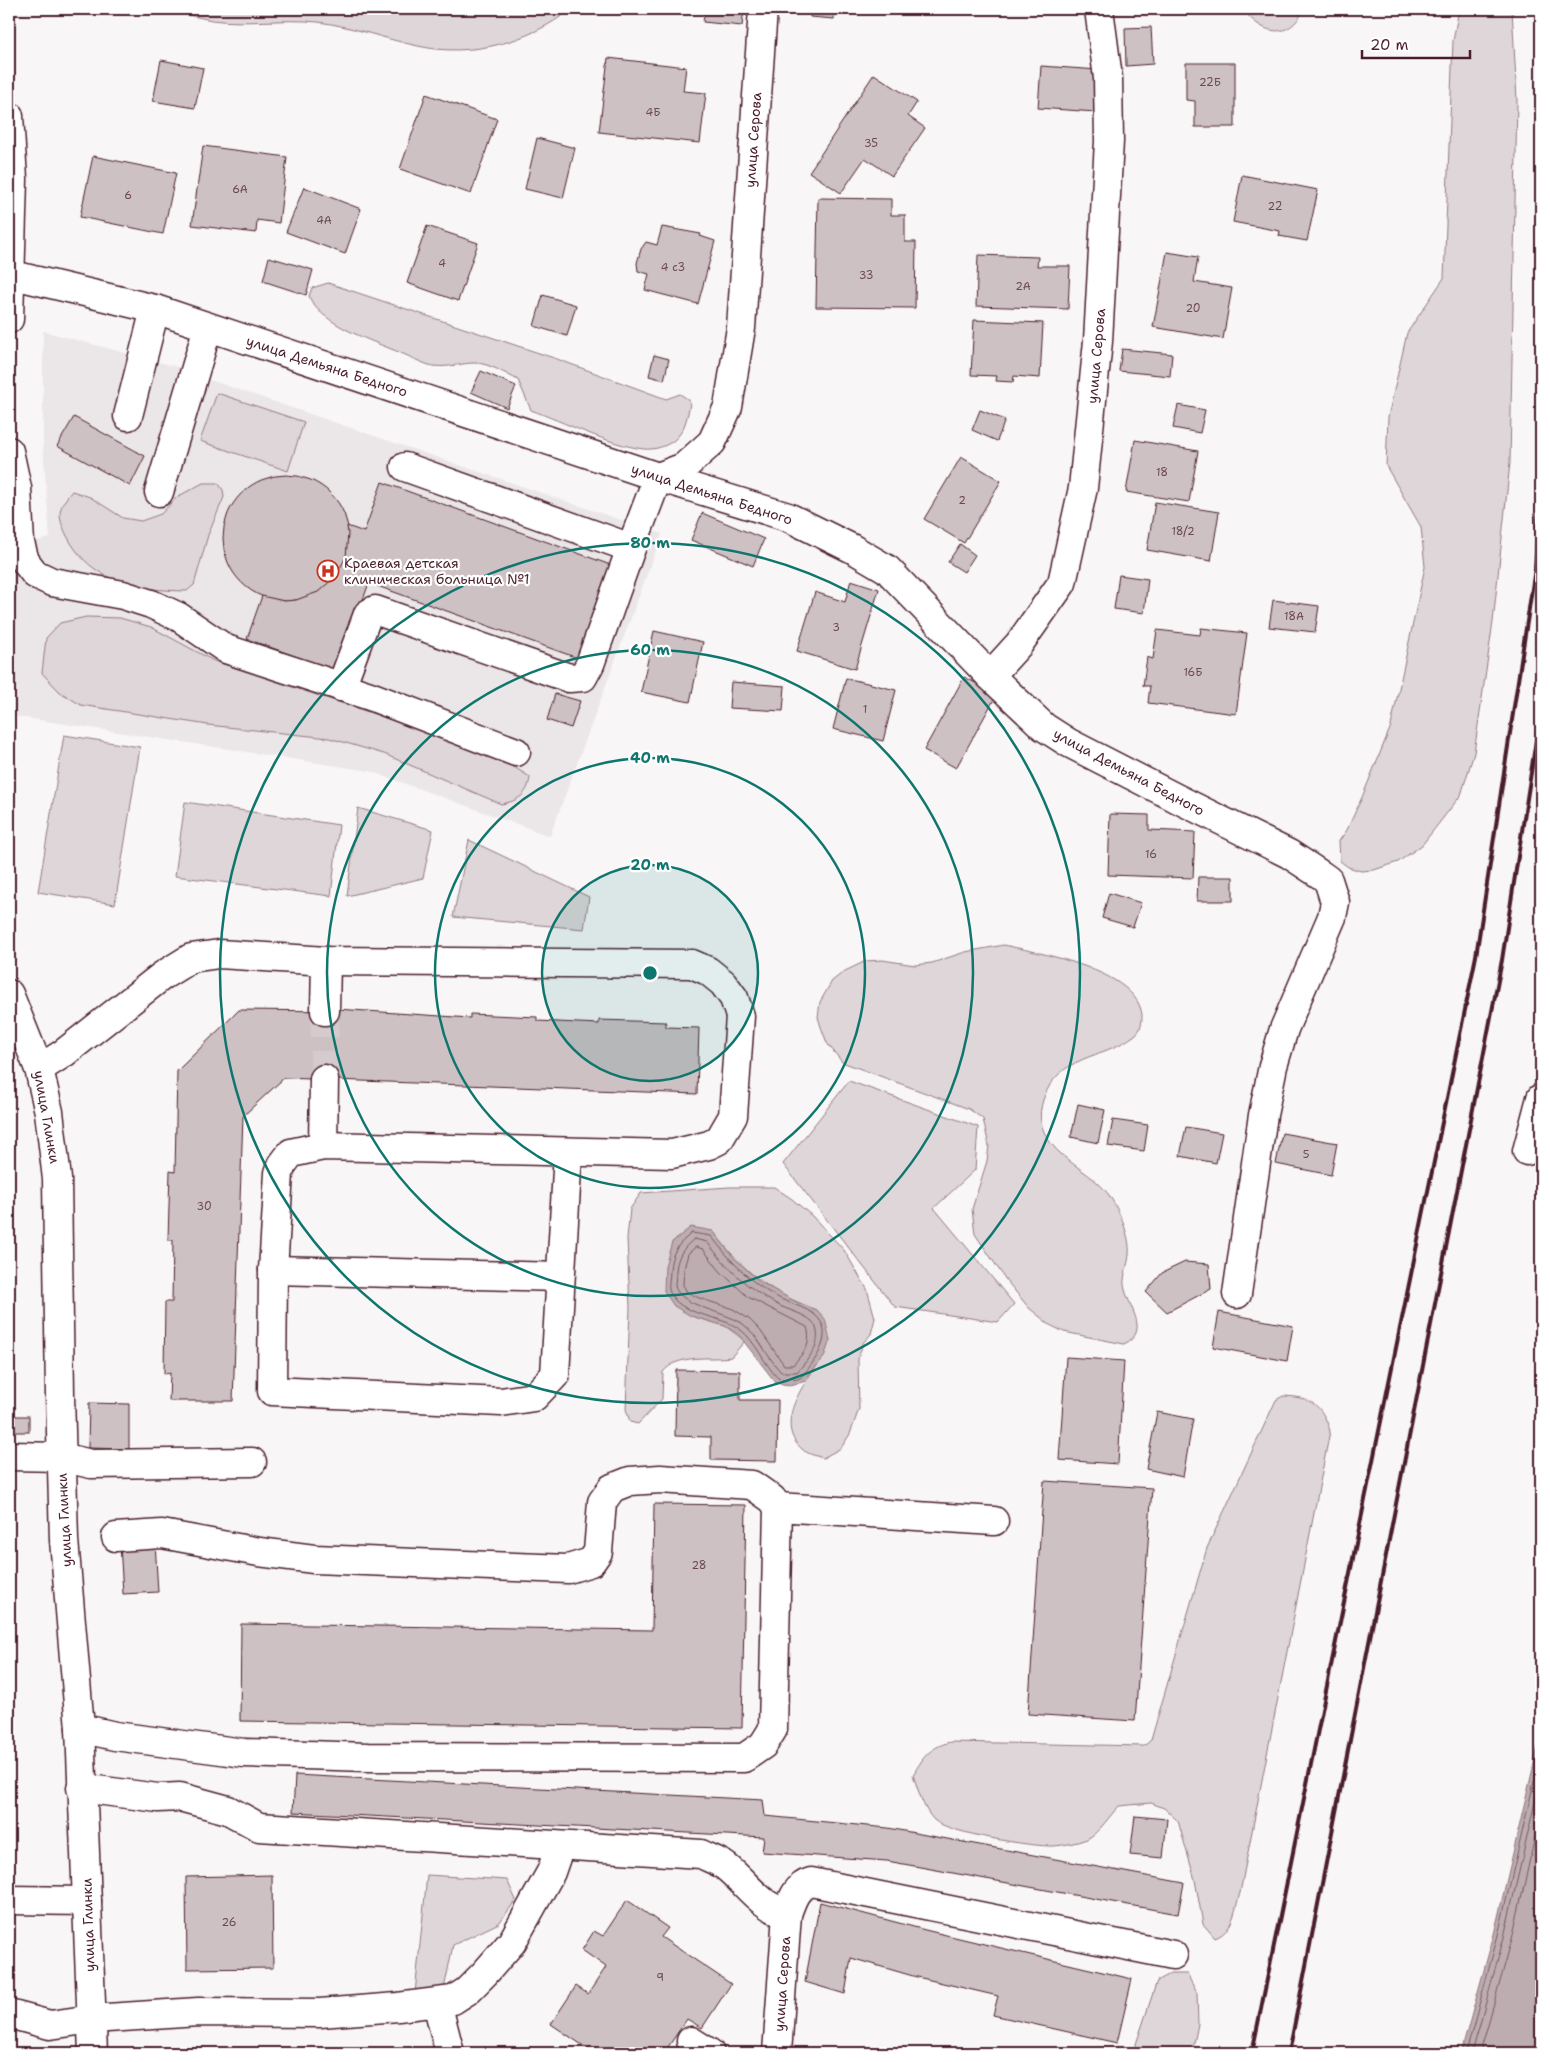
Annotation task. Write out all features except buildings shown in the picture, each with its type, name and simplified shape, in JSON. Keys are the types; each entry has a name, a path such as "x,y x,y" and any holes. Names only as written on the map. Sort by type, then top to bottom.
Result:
{"street":[{"name":"улица Серова","path":"658,478 684,467 712,442 728,407 741,328 763,9"},
{"name":"улица Серова","path":"990,676 1036,622 1062,583 1083,488 1098,341 1109,141 1108,78 1099,9"},
{"path":"9,116 13,179 9,319"},
{"name":"улица Демьяна Бедного","path":"9,274 155,309 658,478 788,517 862,554 887,570 990,676 1044,727 1057,736 1289,854 1328,880 1335,902 1332,917 1284,1029 1262,1115 1237,1294"},
{"path":"128,416 155,309"},
{"path":"159,492 208,327"},
{"path":"9,451 17,488 20,542 25,561 35,574 52,582 123,595 151,604 179,616 226,649 341,686 516,752"},
{"path":"404,467 630,548"},
{"path":"341,686 368,614 375,610 569,678 583,677 590,664 630,548 658,478"},
{"path":"39,1069 79,1041 162,976 191,958 219,954 326,961 692,964 708,971 723,983 734,998 740,1016 733,1116 719,1140 709,1145 672,1154 323,1146 291,1153 282,1165 279,1180 273,1270 272,1392 501,1402 534,1397 555,1375 568,1152"},
{"path":"325,1011 326,961"},
{"name":"улица Глинки","path":"12,1011 39,1069 49,1112 57,1179 64,1540 80,1728 93,2053"},
{"path":"323,1146 324,1079"},
{"path":"1527,1151 1541,1098"},
{"path":"273,1270 560,1277"},
{"path":"9,1456 61,1457 91,1464 252,1462"},
{"path":"80,1728 114,1736 244,1753 368,1757 744,1758 763,1746 773,1729 778,1507 772,1499 752,1485 660,1480 630,1481 612,1488 602,1502 598,1552 591,1562 579,1568 568,1569 314,1559 259,1552 162,1534 116,1537"},
{"path":"778,1507 994,1521"},
{"path":"81,1788 158,1798 180,1797 228,1810 259,1828 701,1854 725,1866 758,1899 774,1910 787,1914 794,1896 803,1884 811,1882 1173,1955"},
{"path":"9,2014 50,2025 92,2019 198,2012 320,2013 454,2000 467,1991 512,1942 551,1872 560,1846"},
{"path":"9,1900 87,1901"},
{"name":"улица Серова","path":"777,2053 787,1914"},
{"path":"437,2003 450,2053"}],"shaded area":[{"path":"164,9 571,9 555,21 518,38 499,44 458,50 418,46 343,26 318,22 225,21 206,19"},
{"path":"1243,9 1304,9 1291,26 1275,31 1266,29 1258,24"},
{"path":"1459,9 1512,9 1517,100 1510,463 1493,622 1474,753 1461,795 1422,845 1398,862 1374,870 1361,871 1348,867 1340,861 1339,841 1347,830 1363,795 1391,726 1425,567 1421,527 1386,466 1388,417 1407,333 1444,278 1453,41"},
{"path":"328,283 557,359 666,399 680,394 689,400 690,404 685,424 677,437 670,443 651,449 644,449 616,443 531,410 518,380 497,369 480,363 444,366 429,365 363,338 336,323 315,306 309,296 312,288"},
{"name":"Краевая детская клиническая больница №1","path":"43,331 181,368 195,375 662,534 550,836 370,771 13,716 9,547 50,538 43,446"},
{"path":"217,393 304,422 288,471 200,441"},
{"path":"203,483 218,483 223,490 224,497 208,535 194,585 187,591 134,586 103,574 89,565 77,552 61,523 61,508 72,491 90,497 123,518 141,521 161,514 177,497"},
{"path":"86,617 120,618 151,627 214,661 468,745 496,756 530,777 529,783 524,793 517,799 501,804 384,754 329,738 208,725 81,705 60,692 42,673 46,638 60,623"},
{"path":"64,735 140,747 115,904 38,892"},
{"path":"185,802 339,825 331,896 175,876"},
{"path":"358,808 433,830 423,878 347,896"},
{"path":"469,840 589,897 584,929 453,917"},
{"path":"1004,945 1062,959 1105,975 1123,986 1136,999 1142,1015 1140,1028 1135,1035 1122,1043 1070,1066 1059,1074 1050,1085 1043,1100 1041,1111 1042,1127 1050,1142 1063,1156 1103,1188 1113,1201 1124,1224 1129,1255 1124,1285 1137,1325 1132,1339 1124,1344 1064,1332 1050,1325 1029,1308 1006,1280 975,1234 972,1209 987,1161 989,1146 983,1119 969,1109 842,1062 827,1043 821,1027 818,1017 820,1002 832,981 845,971 866,961 882,960 915,965 932,963 965,952"},
{"path":"849,1081 978,1127 975,1170 934,1208 1014,1304 998,1322 895,1307 783,1164"},
{"path":"729,1187 774,1187 792,1199 812,1216 844,1250 867,1289 875,1318 871,1334 863,1343 858,1359 859,1409 850,1434 841,1448 823,1458 809,1454 802,1449 794,1439 790,1427 791,1415 801,1389 824,1357 817,1310 785,1296 759,1280 736,1259 713,1231 691,1316 725,1326 745,1341 731,1357 685,1360 670,1366 663,1372 662,1399 638,1424 630,1422 626,1409 630,1308 627,1238 630,1209 641,1193"},
{"path":"1283,1396 1301,1398 1314,1404 1323,1414 1330,1431 1240,1893 1230,1925 1226,1931 1215,1938 1203,1924 1195,1880 1178,1821 1164,1808 1151,1803 1119,1806 1100,1828 1087,1839 1054,1846 1010,1842 973,1834 942,1825 934,1820 924,1805 913,1775 927,1754 943,1744 950,1742 1144,1746 1151,1740 1207,1548 1276,1400"},
{"path":"427,1875 507,1880 516,1900 499,1923 453,1945 444,1989 415,1993"},
{"path":"1170,1974 1187,1974 1197,1993 1198,2024 1192,2053 1133,2053 1157,1981"}],"water":[{"path":"691,1227 713,1231 734,1258 760,1282 794,1301 817,1310 825,1319 830,1340 824,1357 803,1382 790,1385 776,1383 738,1334 725,1326 691,1316 674,1306 664,1291 665,1266 672,1242"},
{"path":"1541,1734 1541,2053 1461,2053 1494,1934"}],"tunnel":[{"path":"324,1079 325,1011"}],"railway":[{"path":"1252,2053 1476,956 1535,569 1541,477"},
{"path":"1289,2053 1502,960 1541,708"}],"place":[{"name":"Краевая детская клиническая больница №1","path":"328,571"}]}
